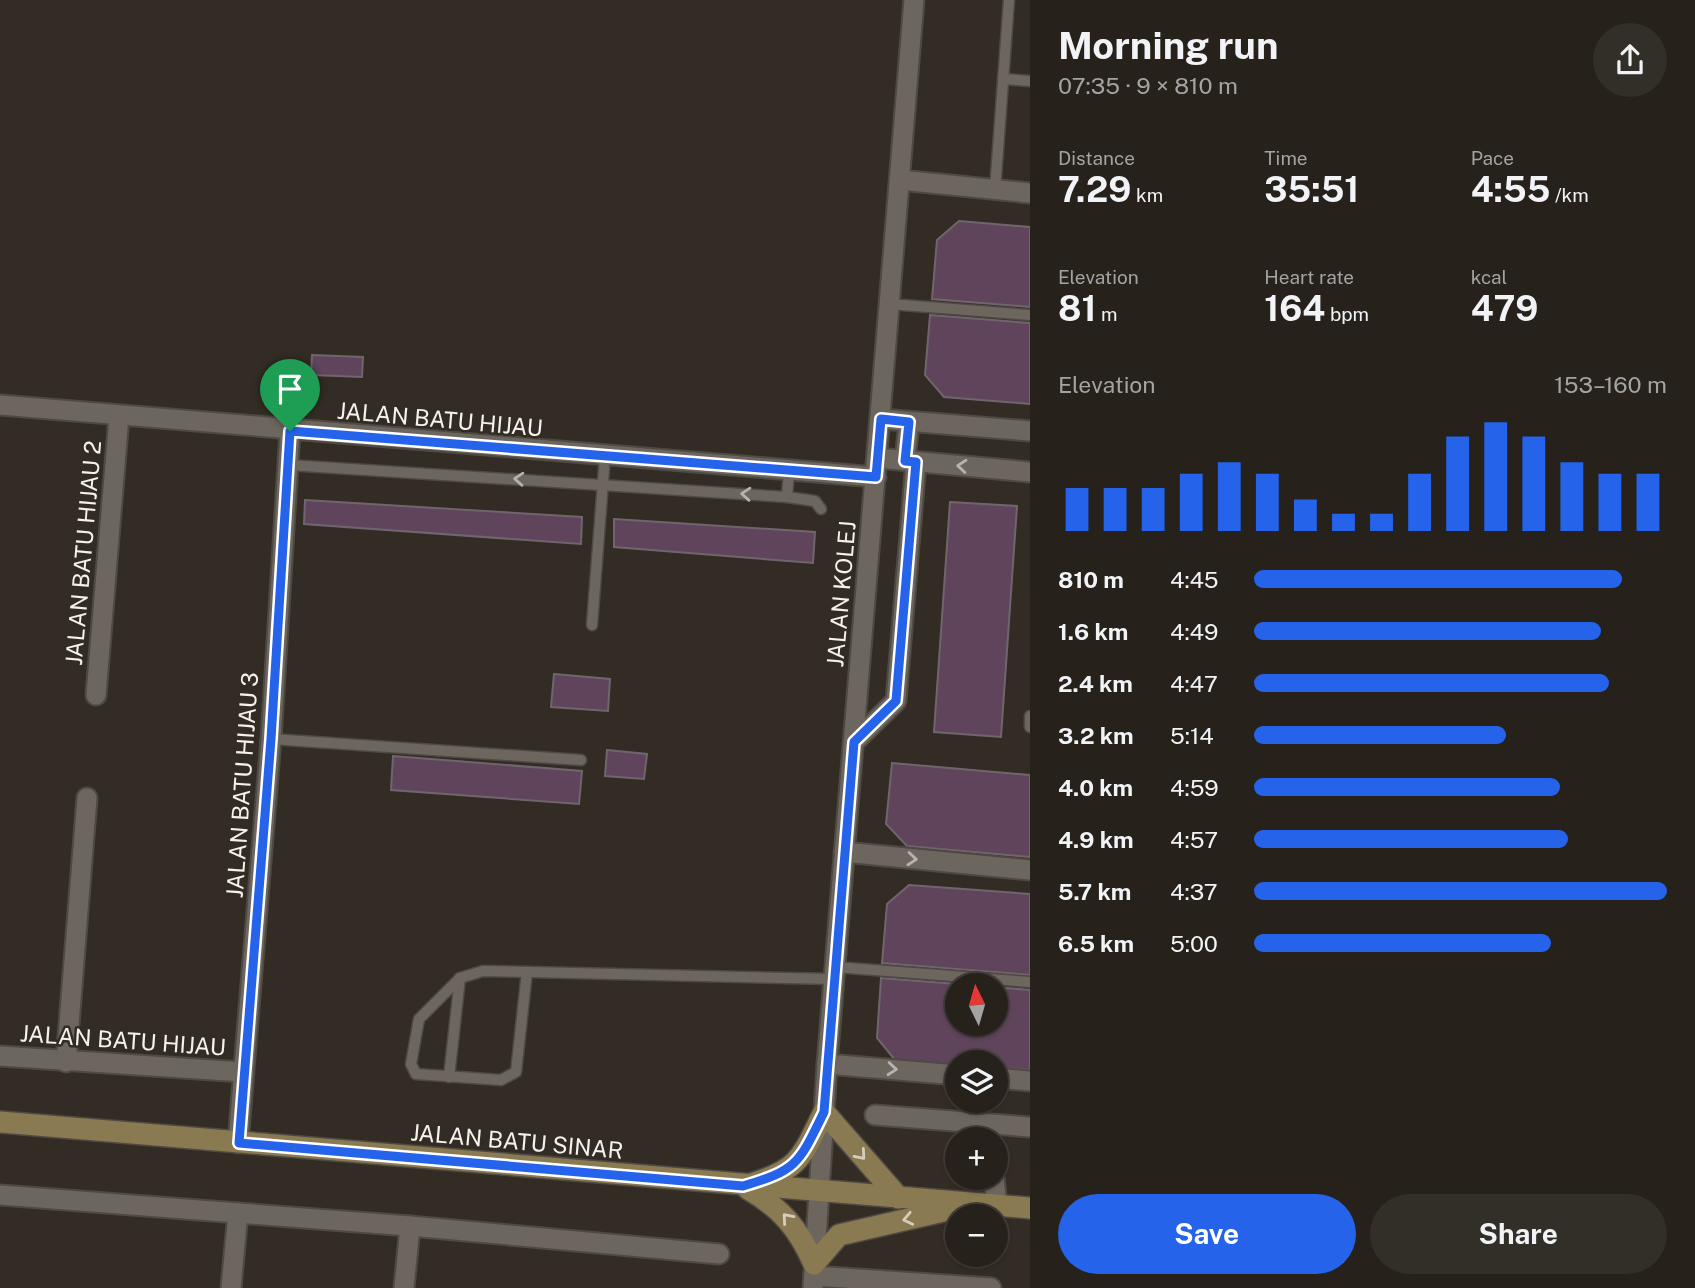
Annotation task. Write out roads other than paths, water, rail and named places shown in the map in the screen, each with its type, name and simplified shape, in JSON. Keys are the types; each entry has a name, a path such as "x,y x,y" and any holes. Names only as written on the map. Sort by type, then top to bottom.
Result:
{"street":[{"name":"JALAN KOLEJ","path":"814,1276 834,973 914,0"},
{"path":"900,180 1030,193"},
{"name":"JALAN BATU HIJAU","path":"0,405 290,431 789,470 876,468 911,461 1030,472"},
{"name":"JALAN BATU HIJAU 2","path":"96,695 118,416"},
{"path":"881,419 1030,431"},
{"path":"854,742 896,701 911,461 909,422"},
{"name":"JALAN BATU HIJAU 3","path":"239,1143 271,739 290,431"},
{"path":"66,1062 87,798"},
{"path":"844,852 1030,870"},
{"name":"JALAN BATU HIJAU","path":"0,1056 243,1072"},
{"path":"827,1063 945,1074"},
{"path":"1008,1079 1030,1081"},
{"path":"743,1186 793,1166 803,1155 824,1112 899,1198"},
{"path":"875,1115 960,1127"},
{"name":"JALAN BATU SINAR","path":"0,1122 975,1204"},
{"path":"1008,1130 1030,1127"},
{"path":"743,1186 775,1205 790,1220 804,1240 814,1276"},
{"path":"0,1195 410,1226 719,1254"},
{"name":"JALAN BATU SINAR","path":"1008,1206 1030,1208"},
{"path":"814,1276 839,1235 945,1211"},
{"path":"231,1288 238,1213"},
{"path":"404,1288 410,1226"},
{"path":"814,1276 991,1288"}],"lane":[{"path":"995,190 1009,0"},
{"path":"1003,79 1030,81"},
{"path":"889,304 1030,315"},
{"path":"592,625 605,456"},
{"path":"288,465 787,497 814,501 821,509"},
{"path":"787,497 789,470"},
{"path":"1030,716 1030,727"},
{"path":"271,739 581,760"},
{"path":"527,972 516,1072 501,1080 416,1074 411,1064 419,1019 460,978 483,971 834,973 1030,982"},
{"path":"449,1077 460,978"}]}
